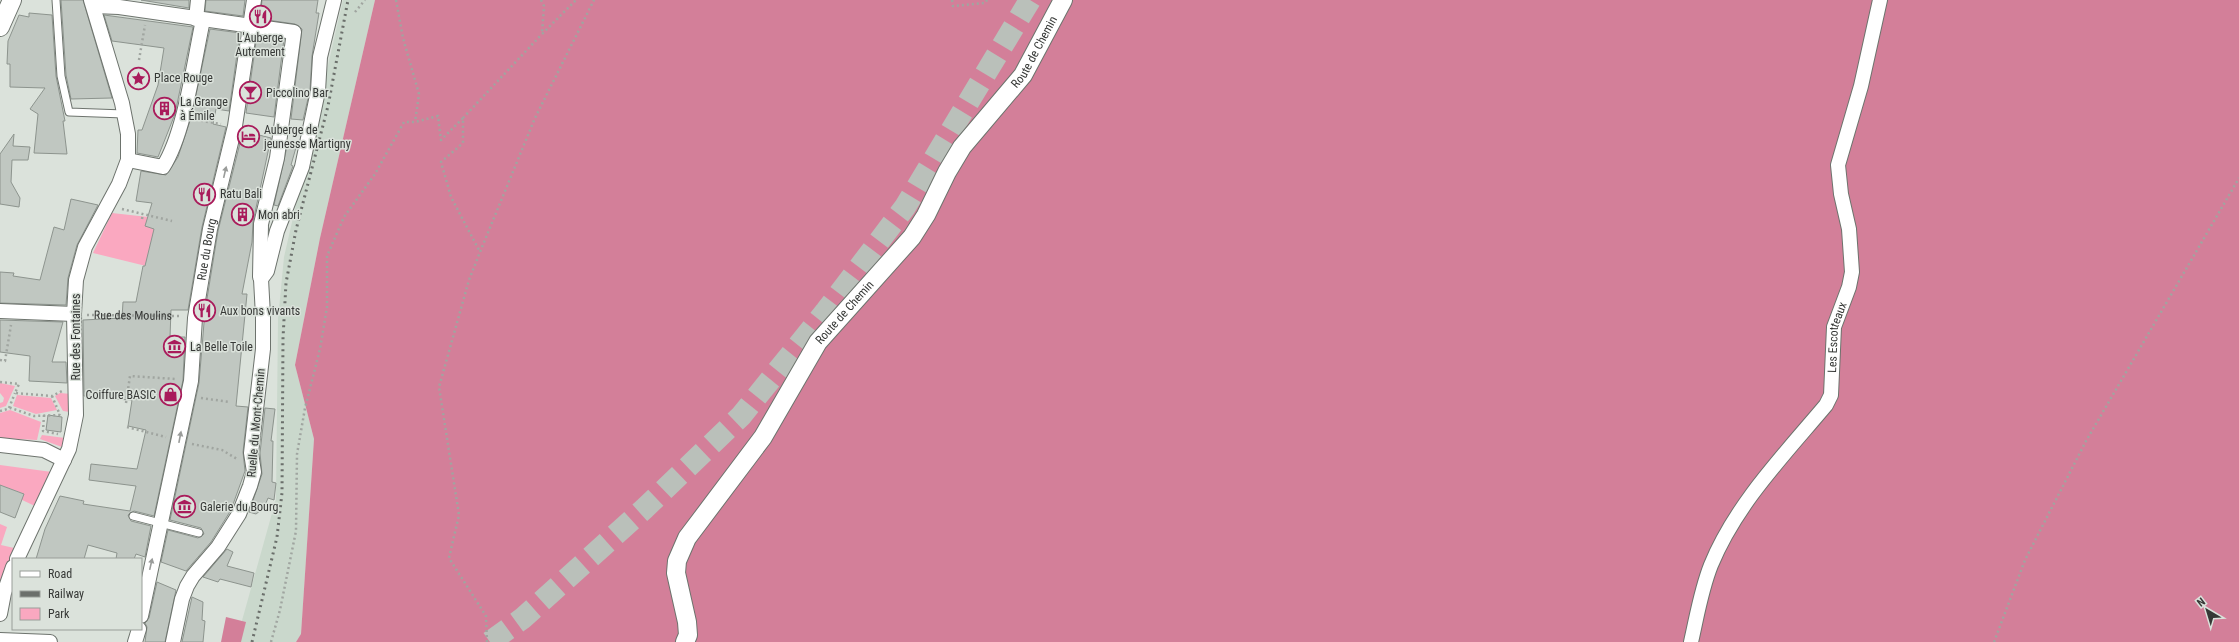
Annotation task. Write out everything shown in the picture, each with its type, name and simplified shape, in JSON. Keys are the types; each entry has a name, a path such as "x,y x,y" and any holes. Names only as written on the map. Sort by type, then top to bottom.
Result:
{"street":[{"path":"0,27 12,0"},
{"path":"128,160 164,167 170,158 182,118 200,19 198,0"},
{"name":"Rue du Bourg","path":"142,611 191,381 195,318 210,229 235,126 252,26 254,0"},
{"path":"260,279 267,271 277,231 302,167 318,91 320,57 334,0"},
{"name":"Route de Chemin","path":"685,642 688,635 687,622 676,573 677,561 687,538 763,437 818,342 912,237 926,215 947,172 962,147 981,122 1015,85 1029,65 1063,0"},
{"name":"Les Escotteaux","path":"1691,642 1703,590 1711,566 1725,536 1759,485 1826,405 1831,395 1834,327 1849,287 1852,272 1849,229 1841,194 1838,165 1861,86 1880,0"},
{"path":"92,3 119,3 147,10 252,26"},
{"name":"Rue des Fontaines","path":"16,558 64,460 73,436 76,418 74,314 76,280 85,247 108,205 124,172 128,160 128,134 124,114 92,3"},
{"name":"Ruelle du Mont-Chemin","path":"173,642 182,599 188,586 193,576 218,547 239,514 254,472 251,453 263,349 264,316 259,269 261,224 277,158 294,32 252,26"},
{"path":"7,311 74,314"},
{"path":"0,445 44,450 64,460"},
{"path":"0,614 4,593 12,570"},
{"path":"135,642 139,630"},
{"path":"0,640 50,642"}],"lane":[{"path":"56,0 61,76 69,112 124,114"},
{"path":"133,516 199,533"}],"path":[{"path":"355,12 365,0"},
{"path":"396,0 403,38 419,94 415,122"},
{"path":"541,0 544,6 542,34"},
{"path":"271,642 280,610 296,531 297,454 305,408 320,349 327,307 326,256 344,217 375,174 404,122 415,122 438,116 441,140 576,0"},
{"path":"487,642 486,616 449,558 459,515 439,387 469,280 480,252 535,118 594,0"},
{"path":"952,0 953,6 985,3 987,0"},
{"path":"139,60 143,45 147,10"},
{"path":"182,118 235,126"},
{"path":"463,118 463,143 441,162 451,197 480,252"},
{"path":"1994,642 2025,560 2086,441 2239,178"},
{"path":"108,205 172,221"},
{"path":"142,219 143,214"},
{"path":"0,360 5,362 7,311"},
{"name":"Rue des Moulins","path":"74,314 195,318"},
{"path":"126,403 130,376 191,381"},
{"path":"0,382 19,384 9,408"},
{"path":"15,393 52,396 58,391 76,390"},
{"path":"52,396 60,415"},
{"path":"187,396 230,402"},
{"path":"0,411 9,408 34,416 60,415 76,418"},
{"path":"44,415 43,431 73,436"},
{"path":"127,427 222,450"}],"shaded area":[{"path":"343,0 375,0 320,238 295,365 314,439 301,635 296,642 236,642 276,499 278,319 284,257"},
{"path":"375,0 2239,0 2239,642 296,642 301,634 314,439 295,365 320,238"},
{"path":"226,617 246,622 241,642 221,642"}],"green space":[{"path":"112,213 148,217 155,229 146,266 93,253"},
{"path":"0,383 15,386 6,406 0,408 0,403 3,402 4,398 0,393"},
{"path":"60,393 71,394 70,412 63,411 55,396"},
{"path":"17,395 51,398 57,410 36,414 13,406"},
{"path":"10,410 41,422 37,440 0,438 0,413"},
{"path":"42,435 65,438 62,447 40,439"},
{"path":"0,465 52,472 35,506 20,499 22,493 0,485"},
{"path":"0,524 7,527 1,545 14,548 4,574 0,591"}],"building":[{"path":"61,0 83,0 112,98 71,99 66,75"},
{"path":"141,0 189,0 189,8"},
{"path":"206,0 245,0 243,16 205,11"},
{"path":"262,0 318,0 316,13 319,13 312,56 310,90 303,120 291,119 302,29 295,24 260,19"},
{"path":"29,13 52,15 56,76 65,121 63,121 67,154 34,153 38,114 30,109 45,88 10,87 10,64 7,64 8,41 19,15 29,17"},
{"path":"104,15 193,27 175,114 158,157 137,153 138,130 142,130 158,85 164,48 112,41"},
{"path":"210,29 240,33 229,111 216,109 213,124 226,127 202,227 188,310 171,310 170,337 185,337 183,380 154,516 134,511 128,515 131,521 151,526 145,557 136,554 134,558 116,558 117,553 88,545 84,558 36,558 45,529 60,496 84,501 83,504 130,511 136,486 89,480 91,464 137,469 146,430 128,426 132,400 91,398 92,396 84,396 83,320 122,318 123,302 136,302 143,266 145,266 154,229 145,226 152,203 136,201 141,171 166,175 178,157 191,118"},
{"path":"257,35 284,39 274,117 246,113"},
{"path":"243,131 271,138 253,222 252,242 242,294 247,294 236,406 248,407 243,452 245,471 231,510 211,542 186,571 161,562 168,530 198,538 204,534 201,528 170,520 199,383 205,311 218,231"},
{"path":"14,134 13,146 30,147 28,160 12,160 11,182 20,198 19,207 0,204 0,154"},
{"path":"288,142 297,144 291,165 293,166 278,206 274,205"},
{"path":"71,199 98,205 77,245 68,278 66,305 0,303 0,272 14,273 13,276 40,280 54,227 64,230"},
{"path":"0,320 63,322 52,362 66,362 67,383 29,381 30,356 0,352"},
{"path":"265,408 275,409 271,441 273,441 272,482 276,483 274,500 268,498 264,508 256,514 249,512 262,474 260,453"},
{"path":"48,415 62,417 61,432 46,430"},
{"path":"0,485 24,494 15,518 0,512"},
{"path":"227,549 233,552 227,566 254,573 251,587 220,579 218,582 203,577"},
{"path":"157,582 176,590 165,642 145,642 147,627 145,623 149,618"},
{"path":"192,597 203,602 202,620 205,621 203,642 182,642"}],"tunnel":[{"path":"490,642 523,618 644,509 741,416 826,311 905,207 1030,0"}],"railway":[{"path":"252,642 277,537 282,493 283,338 286,283 296,230 328,106 348,0"}],"place":[{"name":"L'Auberge Autrement","path":"260,17"},
{"name":"Place Rouge","path":"138,78"},
{"name":"Piccolino Bar","path":"251,93"},
{"name":"La Grange à Émile","path":"164,109"},
{"name":"Auberge de jeunesse Martigny","path":"248,137"},
{"name":"Ratu Bali","path":"204,194"},
{"name":"Mon abri","path":"242,215"},
{"name":"Aux bons vivants","path":"205,311"},
{"name":"La Belle Toile","path":"175,347"},
{"name":"Coiffure BASIC","path":"171,395"},
{"name":"Galerie du Bourg","path":"184,507"}]}
